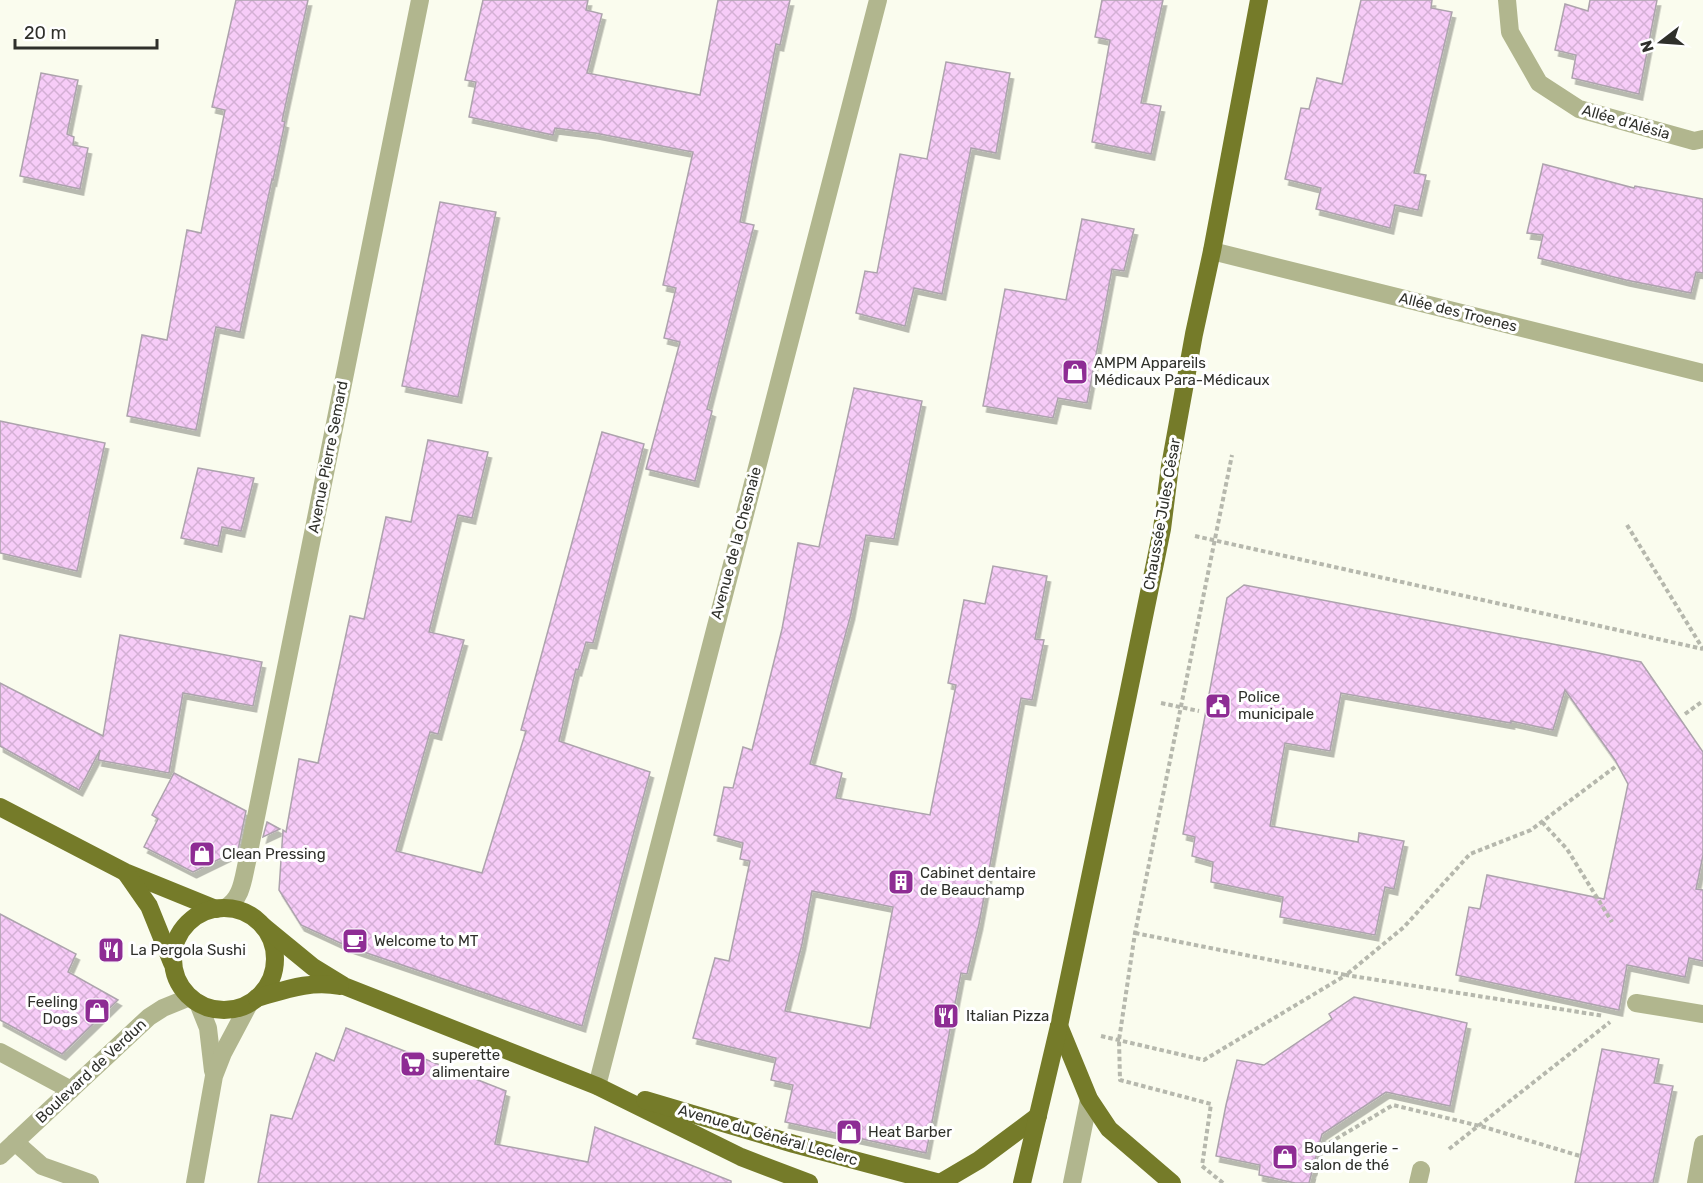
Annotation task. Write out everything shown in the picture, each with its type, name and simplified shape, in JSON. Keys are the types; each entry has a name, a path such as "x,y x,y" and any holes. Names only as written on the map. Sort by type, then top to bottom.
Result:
{"main road":[{"name":"Chaussée Jules César","path":"1022,1183 1059,1026 1162,529 1170,466 1190,356 1259,0"},
{"path":"0,807 125,872 220,908 242,911 264,926 273,942 275,962 270,982 253,1001 229,1010 208,1008 194,1000 183,990 149,906 125,872"},
{"path":"174,970 174,949 180,933 199,914 220,908"},
{"name":"Avenue du Général Leclerc","path":"264,926 313,967 344,986 597,1086 741,1157 809,1183"},
{"name":"Avenue du Général Leclerc","path":"253,1001 302,985 344,986"},
{"path":"1059,1026 1089,1099 1109,1129 1172,1183"},
{"name":"Avenue du Général Leclerc","path":"597,1086 940,1183"},
{"path":"940,1183 979,1160 1038,1116"}],"street":[{"name":"Avenue Pierre Semard","path":"220,908 236,899 241,890 420,0"},
{"name":"Avenue de la Chesnaie","path":"597,1086 878,0"},
{"name":"Allée d'Alésia","path":"1508,0 1510,32 1539,83 1579,109 1694,141 1703,139"},
{"name":"Allée des Troenes","path":"1212,251 1703,373"},
{"path":"194,1000 208,1028 214,1076"},
{"name":"Boulevard de Verdun","path":"0,1156 149,1017 163,1008 194,1000"},
{"path":"195,1183 214,1076 230,1039 253,1001"},
{"path":"1636,1003 1703,1014"},
{"path":"0,1052 70,1090"},
{"path":"1072,1183 1089,1099"},
{"path":"15,1142 42,1166 90,1183"},
{"path":"1696,1183 1703,1144"}],"path":[{"path":"1223,1183 1202,1166 1211,1104 1120,1080 1119,1040 1135,933 1232,455"},
{"path":"1627,525 1703,649"},
{"path":"1162,529 1703,649"},
{"path":"1685,714 1703,701"},
{"path":"1059,1026 1204,1060 1346,975 1404,927 1470,854 1531,830 1615,767"},
{"path":"1542,822 1567,849 1612,922"},
{"path":"1135,933 1346,975 1615,1018 1478,1126 1419,1177"},
{"path":"1313,1183 1324,1146 1393,1105 1478,1126 1580,1156"}],"building":[{"path":"236,0 308,0 282,121 285,122 240,332 216,327 196,430 127,416 142,335 167,340 187,230 201,233 225,110 212,107"},
{"path":"483,0 588,0 586,10 602,14 587,73 700,95 718,0 790,0 780,45 776,44 740,222 754,225 707,409 712,411 695,481 646,469 680,342 664,338 676,288 663,285 693,152 595,133 555,128 553,135 469,117 476,82 465,80"},
{"path":"1102,0 1163,0 1141,103 1161,106 1151,154 1092,142 1110,40 1095,37"},
{"path":"1361,0 1432,0 1431,8 1452,12 1414,173 1426,175 1418,210 1395,205 1390,228 1316,209 1321,188 1285,179 1301,108 1309,109 1317,78 1342,84"},
{"path":"1590,0 1657,0 1639,94 1572,78 1576,55 1555,50 1565,4 1588,11"},
{"path":"946,62 1010,73 996,153 971,148 942,294 914,288 905,326 856,313 865,271 877,273 900,154 927,159"},
{"path":"41,73 78,80 67,134 74,137 73,145 88,148 80,189 20,176"},
{"path":"1543,164 1634,188 1635,186 1703,199 1703,273 1696,272 1691,293 1626,280 1538,258 1543,235 1527,233"},
{"path":"440,202 496,212 458,397 402,386"},
{"path":"1082,219 1134,229 1124,271 1112,269 1087,403 1058,398 1053,418 983,406 1005,289 1066,300"},
{"path":"854,388 922,401 894,539 866,535 851,614 810,764 842,773 836,798 930,815 956,685 948,683 964,600 985,604 993,566 1047,576 1035,639 1044,640 1032,700 1021,698 979,924 967,974 961,973 926,1153 785,1122 793,1085 771,1080 776,1058 693,1038 715,958 729,961 750,861 740,859 743,843 714,835 724,787 733,788 743,747 752,750 782,629 798,543 819,547","holes":["812,891 893,907 870,1028 785,1011 802,944"]},
{"path":"0,421 105,443 77,571 0,553"},
{"path":"602,432 644,444 593,643 586,642 578,670 576,669 559,741 650,772 582,1026 349,947 301,925 279,890 283,830 286,832 299,759 318,763 350,616 364,619 386,517 411,522 428,440 488,452 472,518 458,515 429,632 464,640 438,734 430,732 396,851 482,873 526,731 521,730"},
{"path":"198,468 254,478 241,531 222,527 218,546 181,538"},
{"path":"1244,585 1641,662 1703,752 1703,855 1696,889 1703,890 1703,961 1689,958 1685,977 1627,965 1619,1010 1456,975 1469,907 1480,909 1487,875 1604,899 1628,784 1615,760 1565,690 1553,730 1341,693 1330,751 1285,743 1270,826 1358,842 1359,833 1404,841 1394,889 1385,887 1375,935 1280,917 1283,897 1211,882 1213,862 1192,856 1195,837 1183,834 1227,598"},
{"path":"120,635 262,662 253,706 183,693 169,773 98,760 100,750 79,790 0,746 0,683 103,736"},
{"path":"174,773 246,811 238,850 193,872 144,847 158,819 152,815"},
{"path":"267,822 280,829 263,837"},
{"path":"0,914 76,954 68,972 118,1000 62,1054 0,1020"},
{"path":"1354,997 1467,1023 1450,1106 1386,1092 1322,1134 1309,1183 1295,1183 1259,1175 1260,1165 1216,1156 1237,1060 1264,1065 1332,1019 1329,1014"},
{"path":"346,1028 506,1091 495,1144 588,1162 595,1127 731,1181 731,1183 258,1183 271,1115 292,1119 316,1053 334,1061"},
{"path":"1602,1049 1659,1059 1654,1083 1673,1086 1653,1183 1575,1183"}],"place":[{"name":"AMPM Appareils Médicaux Para-Médicaux","path":"1075,372"},
{"name":"Police municipale","path":"1218,706"},
{"name":"Clean Pressing","path":"202,854"},
{"name":"Cabinet dentaire de Beauchamp","path":"901,882"},
{"name":"Welcome to MT","path":"355,941"},
{"name":"La Pergola Sushi","path":"111,950"},
{"name":"Feeling Dogs","path":"97,1011"},
{"name":"Italian Pizza","path":"946,1016"},
{"name":"superette alimentaire","path":"413,1064"},
{"name":"Heat Barber","path":"849,1132"},
{"name":"Boulangerie - salon de thé","path":"1285,1157"}]}
